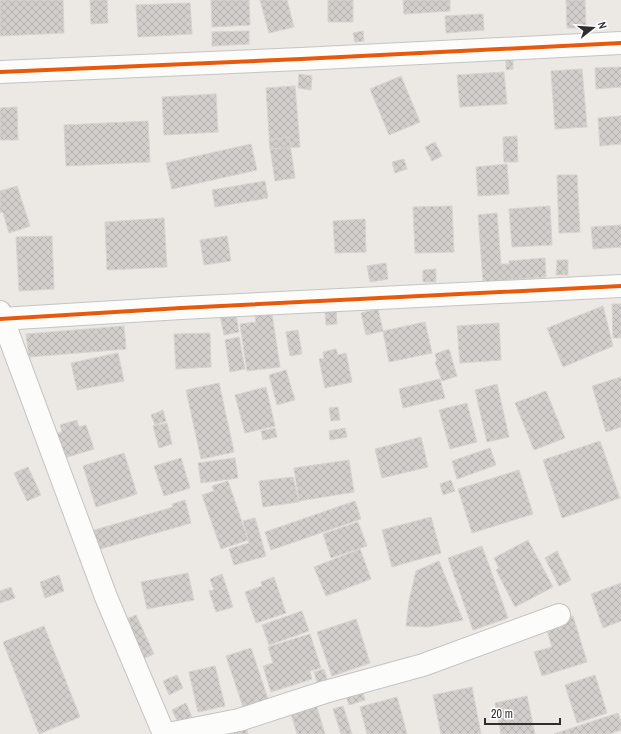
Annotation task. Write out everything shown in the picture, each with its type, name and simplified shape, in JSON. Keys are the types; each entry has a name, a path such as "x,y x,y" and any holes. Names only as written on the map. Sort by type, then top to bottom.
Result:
{"street":[{"path":"0,72 621,43"},
{"path":"164,734 106,597 1,317 621,286"},
{"path":"168,734 239,720 325,692 423,665 559,615"}],"building":[{"path":"0,0 63,0 64,33 0,36"},
{"path":"90,0 107,0 108,23 91,24"},
{"path":"211,0 249,0 250,25 212,27"},
{"path":"260,0 287,0 294,27 269,33"},
{"path":"328,0 353,0 353,22 328,22"},
{"path":"403,0 450,0 450,11 404,14"},
{"path":"566,0 585,0 586,28 567,28"},
{"path":"190,3 192,34 138,37 136,5"},
{"path":"483,14 484,30 446,33 445,16"},
{"path":"249,31 249,44 212,46 212,32"},
{"path":"363,31 364,41 355,42 353,33"},
{"path":"506,52 513,52 513,69 506,70"},
{"path":"621,67 621,87 596,89 595,68"},
{"path":"582,69 587,127 555,129 551,71"},
{"path":"504,72 507,104 460,107 457,75"},
{"path":"299,74 312,76 311,90 298,88"},
{"path":"401,76 420,122 389,135 370,89"},
{"path":"295,86 300,147 270,149 266,88"},
{"path":"216,94 218,132 164,135 162,97"},
{"path":"17,107 18,140 0,140 0,108"},
{"path":"621,116 621,144 600,146 598,118"},
{"path":"148,121 150,162 66,166 64,125"},
{"path":"517,136 518,162 504,162 503,137"},
{"path":"289,137 295,178 275,181 269,140"},
{"path":"435,142 442,156 432,161 425,147"},
{"path":"251,144 257,170 172,189 166,163"},
{"path":"404,159 407,169 395,173 392,162"},
{"path":"507,164 509,194 478,196 476,167"},
{"path":"557,175 577,175 580,232 559,233"},
{"path":"265,181 268,198 215,207 212,190"},
{"path":"17,186 30,226 9,233 3,212 0,213 0,191"},
{"path":"452,206 454,252 415,253 413,207"},
{"path":"550,206 552,245 512,247 509,209"},
{"path":"497,213 501,264 509,264 509,261 545,258 546,277 483,282 478,215"},
{"path":"164,218 167,267 107,270 105,222"},
{"path":"365,219 366,252 335,253 333,221"},
{"path":"621,225 621,247 593,249 591,227"},
{"path":"52,236 54,289 19,291 16,237"},
{"path":"227,236 231,261 204,265 200,240"},
{"path":"557,260 568,260 568,275 556,275"},
{"path":"386,263 388,279 370,282 367,266"},
{"path":"436,269 436,282 423,282 423,270"},
{"path":"612,304 621,304 621,338 613,338"},
{"path":"603,306 613,346 563,367 547,328"},
{"path":"235,308 239,332 224,335 219,311"},
{"path":"336,308 337,324 326,325 325,309"},
{"path":"378,309 383,331 366,335 361,313"},
{"path":"272,314 280,367 247,371 240,324 256,322 255,316"},
{"path":"425,322 432,353 389,362 383,331"},
{"path":"499,323 501,360 460,363 457,326"},
{"path":"124,326 126,349 29,357 26,334"},
{"path":"298,330 302,354 290,356 286,332"},
{"path":"210,333 211,367 176,369 174,334"},
{"path":"239,337 245,369 230,372 225,340"},
{"path":"336,349 338,355 346,353 352,382 325,388 319,359 324,358 323,352"},
{"path":"449,349 457,376 442,381 435,362 437,361 435,354"},
{"path":"118,353 124,381 77,390 71,363"},
{"path":"286,370 295,400 277,405 269,375"},
{"path":"621,377 621,427 606,432 592,386"},
{"path":"440,379 445,398 403,408 399,389"},
{"path":"219,383 234,452 201,459 186,390"},
{"path":"497,384 509,437 487,442 475,390"},
{"path":"266,387 275,426 245,433 235,395"},
{"path":"546,391 565,438 534,450 515,403"},
{"path":"467,403 477,442 450,449 439,410"},
{"path":"338,407 340,420 331,421 329,408"},
{"path":"163,410 166,421 155,425 151,415"},
{"path":"77,420 79,427 86,425 94,449 61,459 54,434 62,432 60,425"},
{"path":"167,423 172,444 159,448 153,426"},
{"path":"275,428 277,437 263,440 261,431"},
{"path":"345,428 347,437 330,440 329,431"},
{"path":"421,437 428,467 382,478 375,449"},
{"path":"600,441 620,498 562,518 543,460"},
{"path":"490,448 496,465 457,479 452,461"},
{"path":"124,453 137,494 96,507 83,466"},
{"path":"181,458 190,488 164,496 154,466"},
{"path":"235,458 238,478 201,483 198,463"},
{"path":"349,460 354,492 299,501 294,468"},
{"path":"28,467 41,495 27,501 14,473"},
{"path":"519,470 533,514 472,533 458,489"},
{"path":"293,477 299,502 263,507 259,481"},
{"path":"451,480 455,491 443,495 440,484"},
{"path":"228,481 248,540 221,549 202,495 214,491 212,486"},
{"path":"185,500 191,523 97,550 91,531 173,507 172,504"},
{"path":"355,501 361,519 271,550 265,532"},
{"path":"431,517 441,553 392,567 382,530"},
{"path":"255,518 266,556 234,565 229,549 249,543 243,521"},
{"path":"358,522 367,546 331,558 323,534"},
{"path":"528,540 553,587 515,607 496,570 499,568 494,558"},
{"path":"482,546 508,618 473,630 448,558"},
{"path":"360,549 371,579 326,596 314,567"},
{"path":"557,551 571,580 559,586 545,558"},
{"path":"439,561 463,620 428,627 406,626 409,601 416,571"},
{"path":"188,573 194,600 147,609 141,582"},
{"path":"222,574 233,607 216,612 209,591 214,590 210,579"},
{"path":"59,575 64,591 45,598 40,582"},
{"path":"274,577 286,613 256,623 245,592 262,586 261,582"},
{"path":"621,583 621,621 603,628 591,594"},
{"path":"11,587 15,598 0,603 0,591"},
{"path":"302,611 309,631 269,645 262,625"},
{"path":"136,615 154,654 138,661 121,621"},
{"path":"573,616 587,662 542,676 534,652 552,647 545,624"},
{"path":"356,619 370,663 332,676 317,632"},
{"path":"44,626 80,717 39,734 3,642"},
{"path":"310,634 321,668 310,671 312,679 271,692 263,666 273,663 268,647"},
{"path":"251,648 268,699 243,707 226,656"},
{"path":"215,666 225,706 198,712 189,672"},
{"path":"324,669 328,682 318,685 314,672"},
{"path":"177,675 183,688 169,695 163,681"},
{"path":"595,675 607,713 577,723 565,685"},
{"path":"361,685 365,700 349,705 344,690"},
{"path":"472,687 481,734 441,734 433,695"},
{"path":"527,696 535,734 501,734 495,703"},
{"path":"397,697 407,734 367,734 360,707"},
{"path":"314,698 325,734 297,734 289,707"},
{"path":"186,703 192,717 178,723 172,710"},
{"path":"343,706 352,734 341,734 333,709"},
{"path":"618,713 621,722 621,730 609,734 554,734"},
{"path":"245,722 248,734 223,734"}],"cycle path":[{"path":"0,72 621,43"},
{"path":"0,319 181,308 621,286"}]}
